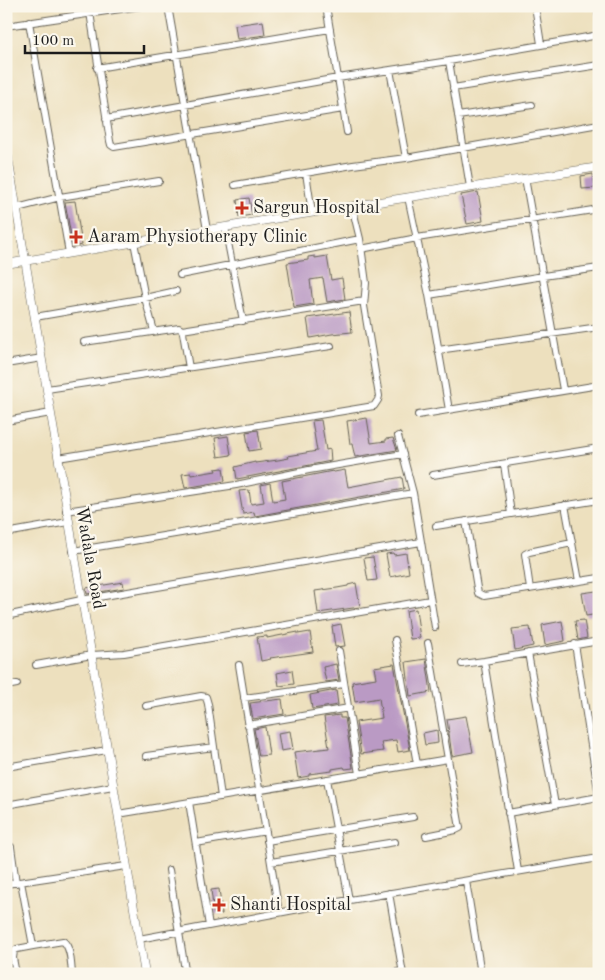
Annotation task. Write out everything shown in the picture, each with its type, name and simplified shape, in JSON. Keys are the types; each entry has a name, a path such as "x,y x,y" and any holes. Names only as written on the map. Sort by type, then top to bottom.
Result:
{"street":[{"path":"6,26 89,10 140,6"},
{"path":"168,6 207,230"},
{"path":"326,6 347,132"},
{"path":"535,6 541,44"},
{"path":"597,6 599,17"},
{"path":"89,10 110,141 114,147 343,109"},
{"path":"30,22 69,253"},
{"path":"97,68 330,29"},
{"path":"106,119 599,35"},
{"path":"449,61 470,187"},
{"path":"453,88 599,65"},
{"path":"390,70 406,158"},
{"path":"458,116 532,104"},
{"path":"236,185 406,158 599,124"},
{"name":"Wadala Road","path":"6,146 145,974"},
{"path":"6,264 599,167"},
{"path":"306,173 312,213"},
{"path":"525,178 562,390"},
{"path":"17,208 60,197 159,181"},
{"path":"408,197 449,410"},
{"path":"58,458 374,406 379,396 364,306 366,283 360,238 352,206"},
{"path":"361,249 417,238 599,209"},
{"path":"225,227 243,321"},
{"path":"180,275 360,238"},
{"path":"134,242 145,298 154,331"},
{"path":"428,295 599,268"},
{"path":"35,317 176,291"},
{"path":"84,342 175,328 182,330 243,321 364,300"},
{"path":"438,350 599,327"},
{"path":"182,330 188,368"},
{"path":"47,389 331,346"},
{"path":"6,364 42,358"},
{"path":"418,415 599,385"},
{"path":"6,421 51,413"},
{"path":"398,436 413,493 435,627"},
{"path":"433,475 599,448"},
{"path":"66,511 236,485 403,454"},
{"path":"504,464 511,514"},
{"path":"73,551 252,522 413,493"},
{"path":"436,526 599,500"},
{"path":"565,505 579,581"},
{"path":"466,521 478,593 484,596 599,578"},
{"path":"6,533 68,522"},
{"path":"6,616 81,600 422,542"},
{"path":"530,589 525,554 572,543"},
{"path":"36,665 430,600"},
{"path":"395,640 417,764"},
{"path":"462,664 599,641"},
{"path":"426,836 460,828 428,643"},
{"path":"508,813 599,796 575,644"},
{"path":"339,651 359,774"},
{"path":"528,653 555,805"},
{"path":"484,661 518,871"},
{"path":"239,665 280,913"},
{"path":"6,686 17,684"},
{"path":"244,698 344,684"},
{"path":"146,706 201,696 206,697 221,797"},
{"path":"248,725 349,708"},
{"path":"146,756 214,747"},
{"path":"6,767 107,750"},
{"path":"118,814 448,759"},
{"path":"327,779 349,900"},
{"path":"6,805 113,786"},
{"path":"189,802 209,926"},
{"path":"267,841 413,817"},
{"path":"196,842 266,831"},
{"path":"271,862 395,842"},
{"path":"12,847 33,946"},
{"path":"139,939 349,900 599,858"},
{"path":"6,884 126,866"},
{"path":"169,870 185,970"},
{"path":"466,881 481,974"},
{"path":"389,893 402,973 389,974"},
{"path":"16,974 13,958 14,951 63,941 69,950 72,974"}],"building":[{"path":"263,21 265,35 237,39 235,25"},
{"path":"593,174 595,188 582,189 581,176"},
{"path":"478,192 483,221 467,224 461,195"},
{"path":"249,198 252,215 239,217 237,200"},
{"path":"75,201 82,245 73,247 65,202"},
{"path":"315,256 315,258 327,256 331,280 342,278 345,299 327,302 323,278 310,280 313,304 294,307 287,263 308,260 308,257"},
{"path":"349,312 352,332 310,338 307,318"},
{"path":"367,418 371,443 393,438 397,450 355,457 352,444 350,444 347,421"},
{"path":"321,420 326,450 330,449 331,461 237,479 235,467 255,462 289,458 288,456 317,451 312,421"},
{"path":"258,430 261,449 249,451 246,432"},
{"path":"228,436 231,455 218,457 215,438"},
{"path":"223,468 225,481 185,488 182,474 191,473 191,475"},
{"path":"345,470 348,487 402,477 404,489 255,516 254,512 243,514 239,491 249,490 251,504 264,502 261,485 270,483 273,501 285,499 282,481"},
{"path":"393,553 394,555 406,553 409,573 390,577 386,554"},
{"path":"373,557 377,580 368,581 364,558"},
{"path":"123,582 124,588 87,594 86,588"},
{"path":"356,583 360,607 318,613 315,591"},
{"path":"596,591 599,614 586,616 582,593"},
{"path":"416,609 420,638 410,639 406,611"},
{"path":"584,620 587,638 578,640 575,621"},
{"path":"562,621 565,641 545,645 542,625"},
{"path":"341,624 345,646 335,647 332,626"},
{"path":"530,627 533,646 515,650 512,629"},
{"path":"298,632 298,634 310,632 313,652 261,661 257,637 267,636 267,638"},
{"path":"426,659 431,692 410,696 406,662"},
{"path":"336,664 339,680 326,682 323,667"},
{"path":"394,664 410,750 398,752 396,740 381,742 383,751 361,754 356,722 382,718 379,698 355,702 352,682 376,678 374,667"},
{"path":"292,670 294,684 279,686 277,673"},
{"path":"336,690 338,705 312,709 310,695"},
{"path":"282,699 284,714 253,719 250,703"},
{"path":"340,715 340,718 345,718 353,768 332,769 332,771 309,774 309,776 298,778 294,752 329,748 324,717"},
{"path":"466,716 473,752 452,756 447,719"},
{"path":"265,727 269,755 259,756 254,729"},
{"path":"437,730 438,743 425,745 423,733"},
{"path":"290,731 293,749 281,751 278,733"},
{"path":"219,889 222,914 214,914 211,890"}],"place":[{"name":"Sargun Hospital","path":"242,208"},
{"name":"Aaram Physiotherapy Clinic","path":"76,237"},
{"name":"Shanti Hospital","path":"219,905"}]}
